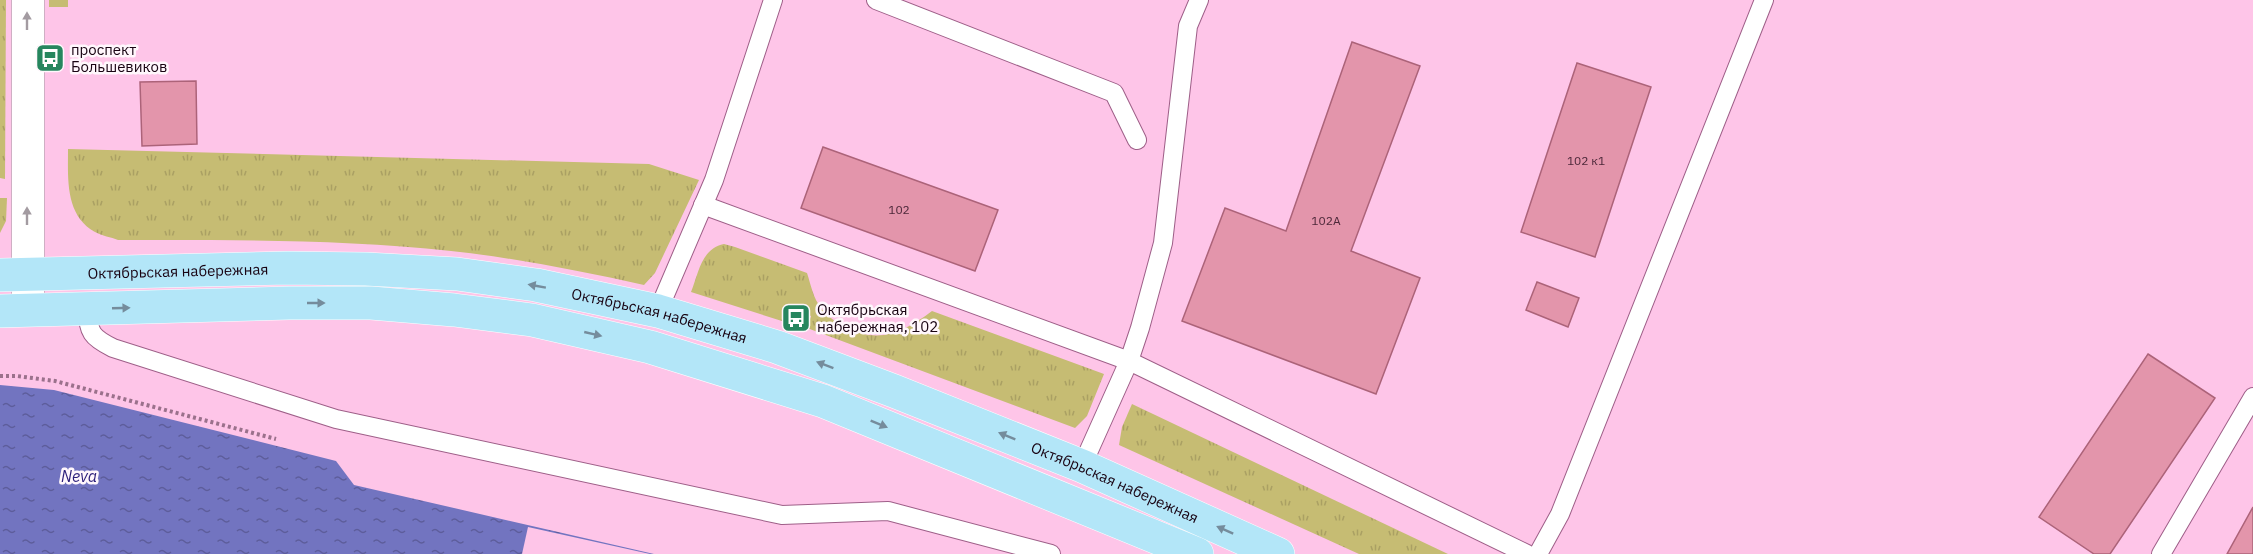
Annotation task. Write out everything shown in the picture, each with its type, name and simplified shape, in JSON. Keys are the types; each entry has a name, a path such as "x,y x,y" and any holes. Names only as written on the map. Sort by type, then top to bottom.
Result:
{"main road":[{"path":"27,0 14,310 371,303 532,320 650,347 823,401 1197,554"},
{"name":"Октябрьская набережная","path":"14,275 288,268 457,274 536,285 658,311 777,347 1082,466 1278,554"}],"lane":[{"path":"658,311 714,180 773,0"},
{"path":"876,0 1114,93 1137,140"},
{"path":"1082,466 1129,361 1163,243 1188,26 1199,0"},
{"path":"1538,554 1560,514 1764,0"},
{"path":"703,205 1129,361 1527,554"},
{"path":"87,309 89,329 96,339 113,348 336,419 782,515 888,511 1051,554"},
{"path":"2162,554 2253,397"}],"path":[{"path":"0,376 55,381 276,439"}],"green space":[{"path":"0,0 6,0 5,179 0,178"},
{"path":"49,0 68,0 68,7 49,7"},
{"path":"68,149 649,164 699,180 655,273 644,285 524,261 409,247 284,241 118,240 95,232 78,216 70,195"},
{"path":"0,198 7,198 6,221 0,233"},
{"path":"724,244 807,273 814,296 823,311 840,324 859,333 881,335 902,330 932,311 1104,374 1087,416 1075,428 807,328 811,316 790,309 785,322 691,292 706,256 716,247"},
{"path":"1132,404 1448,554 1359,554 1119,445 1122,427"}],"water":[{"name":"Neva","path":"0,385 54,390 336,461 354,485 654,554 0,554"}],"pier":[{"path":"528,527 650,554 522,554"}],"building":[{"path":"1352,42 1420,66 1351,251 1420,278 1376,394 1182,321 1225,208 1286,231"},
{"path":"1577,63 1651,87 1595,257 1521,232"},
{"path":"196,81 197,144 142,146 140,82"},
{"path":"823,147 998,210 975,271 801,208"},
{"path":"1537,282 1579,298 1568,327 1526,310"},
{"path":"2148,354 2215,398 2110,554 2094,554 2039,517"},
{"path":"2253,507 2253,554 2227,554"}],"place":[{"name":"проспект Большевиков","path":"50,58"},
{"name":"Октябрьская набережная, 102","path":"796,318"}]}
